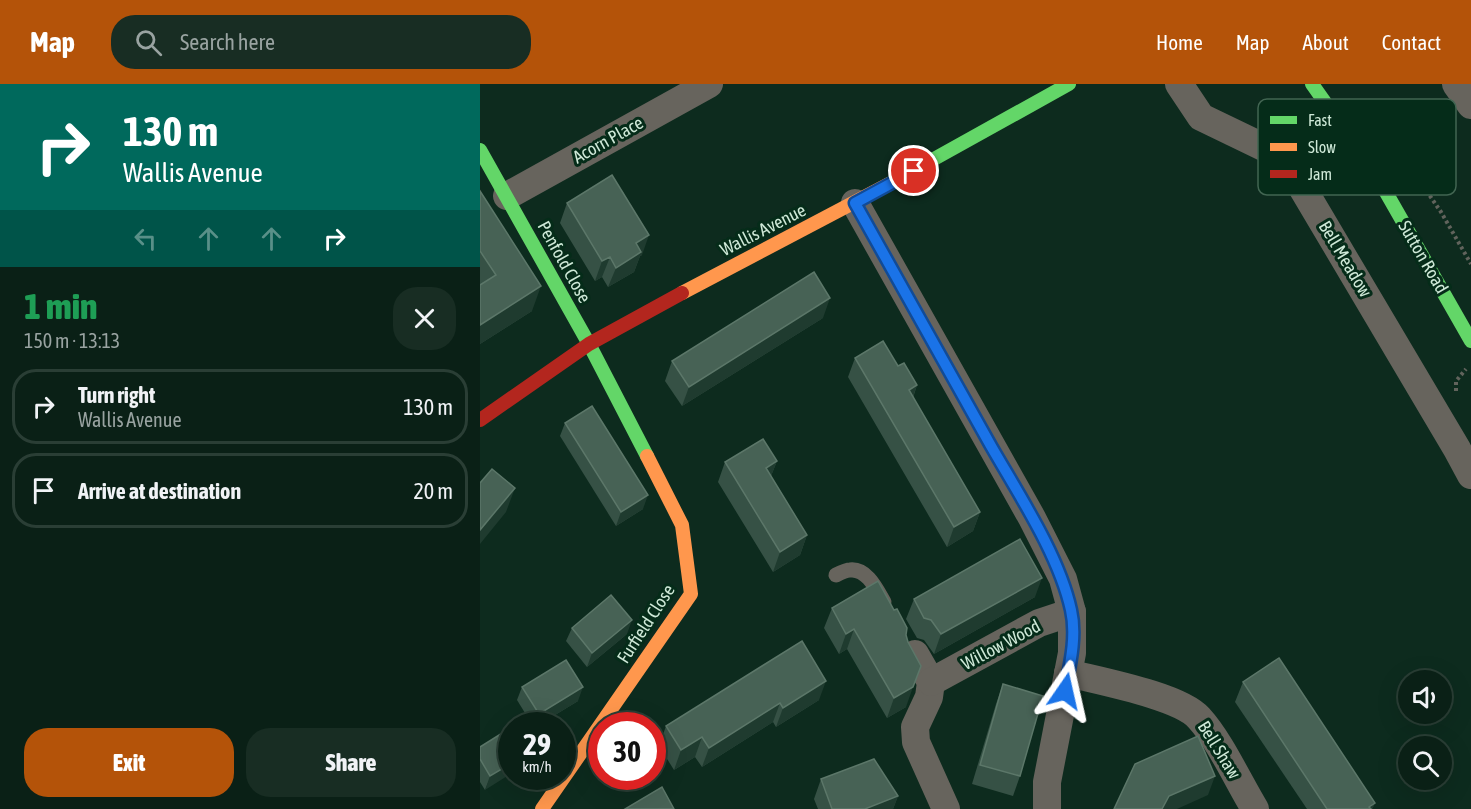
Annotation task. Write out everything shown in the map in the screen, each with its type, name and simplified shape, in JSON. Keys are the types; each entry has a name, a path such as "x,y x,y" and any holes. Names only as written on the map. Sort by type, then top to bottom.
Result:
{"street":[{"name":"Acorn Place","path":"507,196 709,84"},
{"name":"Wallis Avenue","path":"480,420 589,344 752,255 855,203 1069,84"},
{"name":"Bell Meadow","path":"1179,84 1201,117 1258,144"},
{"name":"Sutton Road","path":"1312,84 1323,99"},
{"path":"1456,84 1471,105"},
{"name":"Penfold Close","path":"480,150 589,344"},
{"name":"Bell Meadow","path":"1306,195 1471,475"},
{"name":"Sutton Road","path":"1387,195 1471,342"},
{"path":"855,203 1032,518 1063,579 1072,612 1072,653 1047,782 1047,809"},
{"name":"Furfield Close","path":"542,809 691,594 682,525 589,344"},
{"name":"Willow Wood","path":"931,682 1039,623 1072,612"},
{"path":"912,649 931,682 929,697 915,727 916,742 946,809"},
{"name":"Bell Shaw","path":"1068,673 1172,700 1198,716 1213,737 1255,809"}],"lane":[{"path":"836,575 849,570 859,571 873,583 891,613"}],"path":[{"path":"1429,195 1471,264"}],"building":[{"path":"612,175 649,235 636,243 641,252 616,268 610,257 602,261 567,203"},
{"path":"480,191 541,286 480,325 480,285 496,275 480,251"},
{"path":"814,272 830,298 689,387 672,361"},
{"path":"883,341 898,366 904,363 917,385 909,390 980,512 954,527 855,358"},
{"path":"592,406 648,495 621,512 565,423"},
{"path":"763,439 777,461 766,468 807,535 780,552 725,462"},
{"path":"492,469 515,488 480,530 480,483"},
{"path":"1020,539 1042,578 941,634 931,620 924,618 914,599"},
{"path":"878,581 907,628 908,642 921,666 913,687 894,698 854,629 846,634 832,608"},
{"path":"611,595 632,620 592,653 572,628"},
{"path":"802,641 826,681 783,708 780,703 709,748 702,737 681,750 666,726"},
{"path":"1279,658 1375,803 1369,807 1371,809 1327,809 1243,682"},
{"path":"566,660 583,687 542,712 538,712 522,687"},
{"path":"1003,684 1043,696 1020,776 980,765"},
{"path":"498,736 498,771 490,776 480,759 480,747"},
{"path":"1198,736 1215,776 1169,796 1162,809 1114,809 1135,764"},
{"path":"874,759 898,796 865,809 832,809 821,779"},
{"path":"657,790 664,790 674,809 625,809"}],"traffic: fast":[{"path":"889,184 1069,84"},
{"path":"1312,84 1323,99"},
{"path":"480,150 589,344 647,456"},
{"path":"1388,195 1471,341"}],"traffic: slow":[{"path":"682,293 889,184"},
{"path":"542,809 691,594 682,525 647,456"}],"traffic: jam":[{"path":"480,420 589,344 682,293"}],"route":[{"path":"914,171 855,203 1032,518 1063,579 1072,612 1073,631 1072,653 1065,691"}]}
